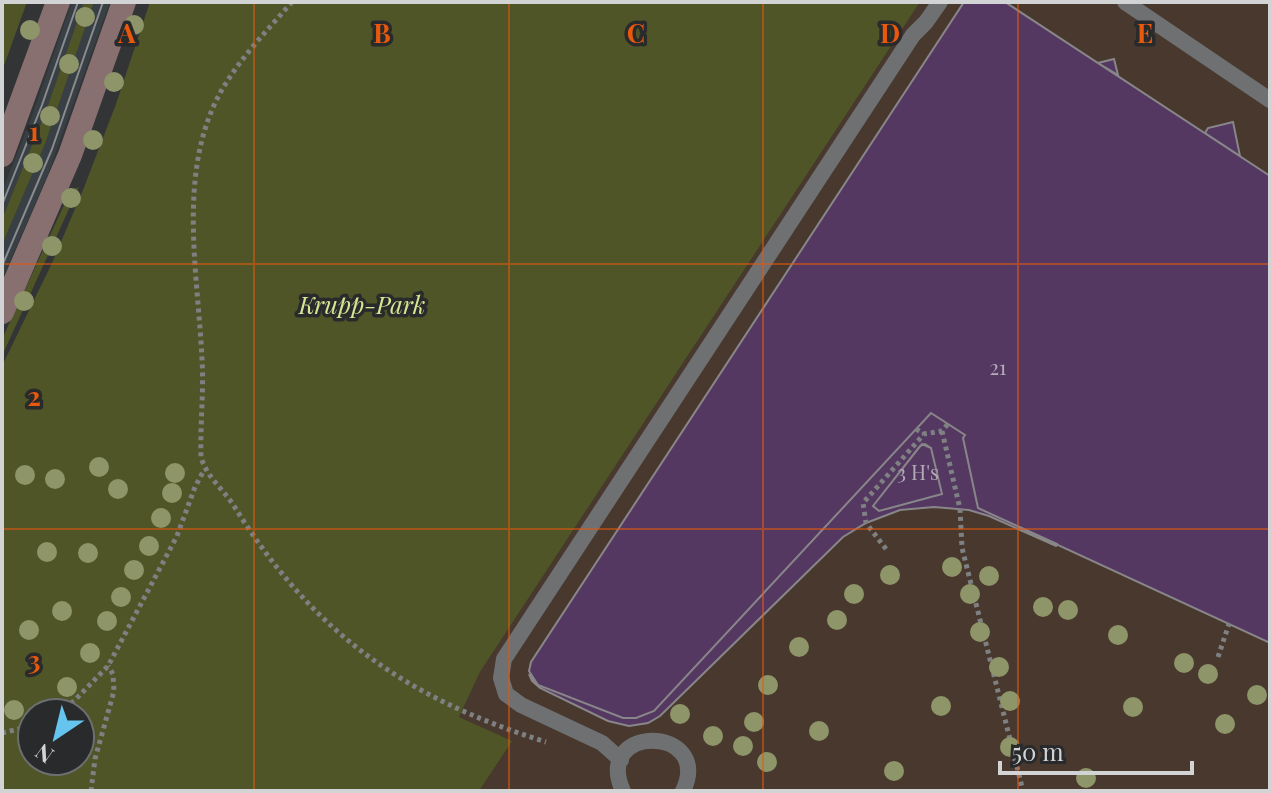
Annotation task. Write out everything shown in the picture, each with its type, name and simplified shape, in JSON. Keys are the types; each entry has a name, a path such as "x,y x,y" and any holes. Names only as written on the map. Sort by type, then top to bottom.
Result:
{"main road":[{"path":"2,155 58,2"},
{"path":"2,312 70,155 124,2"}],"lane":[{"path":"621,760 602,743 521,705 506,694 501,678 504,659 913,35 940,2"},
{"path":"1125,2 1270,100"},
{"path":"623,791 619,777 621,760 629,748 641,741 655,739 669,743 679,751 686,763 688,775 683,791"}],"path":[{"path":"292,2 220,93 206,127 198,161 195,244 203,361 200,448 204,470 225,492 274,565 326,622 406,683 461,711"},
{"path":"886,549 866,523 863,503 924,434 942,431 948,424"},
{"path":"916,429 924,434"},
{"path":"942,431 960,509 962,548 1023,791"},
{"path":"78,697 108,666 177,536 204,470"},
{"path":"1218,657 1229,624"},
{"path":"91,791 95,759 114,691 113,674 108,666"}],"shaded area":[{"path":"72,2 84,2 47,108 2,219 2,191"},
{"path":"94,2 110,2 48,174 2,280 2,245 45,144"},
{"path":"920,2 1270,2 1270,791 479,791 511,741 459,717 480,672"}],"green space":[{"path":"2,2 27,2 2,71"},
{"path":"84,2 94,2 45,144 2,245 2,219 47,108"},
{"name":"Krupp-Park","path":"150,2 920,2 480,672 459,717 512,741 479,791 2,791 2,366 83,190"},
{"path":"79,187 2,356 2,339 71,190"}],"building":[{"path":"964,2 1005,2 1270,176 1270,643 978,508 963,438 965,435 931,413 654,711 636,718 623,718 538,685 529,671 531,662"},
{"path":"1114,59 1118,75 1098,63"},
{"path":"1233,122 1240,156 1205,133 1208,128"},
{"path":"931,413 965,435 963,438 978,508 1057,544 969,510 934,507 900,510 866,523 843,537 660,716 648,723 629,726 608,721 540,688 529,674 538,685 623,718 636,718 654,711","holes":["925,444 931,448 942,494 879,511 873,506 920,446"]},
{"path":"922,444 931,448 942,494 879,511 873,506"}],"tram line":[{"path":"2,205 78,2"},
{"path":"2,266 52,149 103,2"}]}
